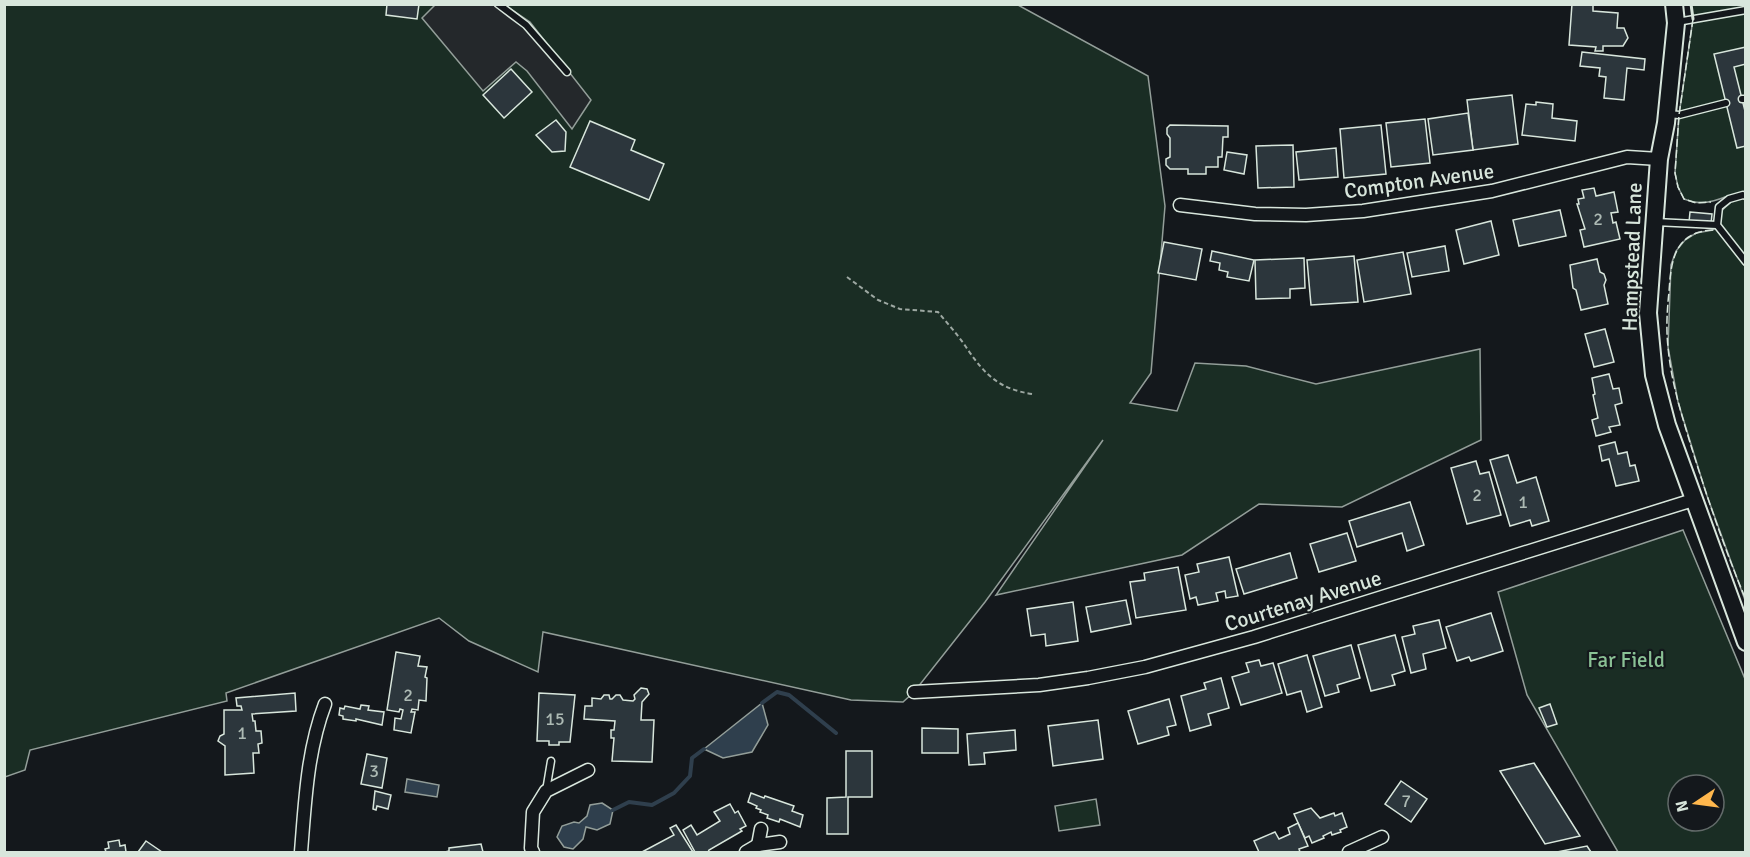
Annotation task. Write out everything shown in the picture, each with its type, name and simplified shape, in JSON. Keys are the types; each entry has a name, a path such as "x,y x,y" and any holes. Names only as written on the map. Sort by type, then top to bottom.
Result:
{"main road":[{"name":"Hampstead Lane","path":"1674,4 1676,22 1667,114 1659,159 1648,313 1654,375 1667,425 1746,642"}],"street":[{"name":"Compton Avenue","path":"1180,205 1255,214 1306,215 1363,211 1492,191 1628,157 1659,159"},
{"name":"Courtenay Avenue","path":"914,692 1039,685 1145,667 1254,637 1693,500"},
{"path":"301,852 306,788 318,722 325,704"},
{"path":"532,852 533,812 546,791 588,770"},
{"path":"758,845 761,829"},
{"path":"1349,852 1382,837"},
{"path":"746,852 758,845 780,842"}],"lane":[{"path":"498,4 526,25 567,72"},
{"path":"1676,22 1746,10"},
{"path":"1667,114 1679,115 1726,103"},
{"path":"1746,196 1729,199 1719,207 1717,225 1746,262"},
{"path":"1654,222 1717,225"},
{"path":"546,791 551,761"}],"path":[{"path":"847,277 878,300 900,309 938,312 968,349 976,363 990,376 1015,392 1032,394"}],"green space":[{"path":"5,5 1018,5 1148,76 1165,206 1151,373 1130,403 1177,411 1195,363 1246,366 1316,384 1480,349 1481,440 1342,507 1259,504 1182,555 996,595 1103,440 985,602 914,692 903,702 851,700 543,632 538,672 469,641 439,618 226,693 227,701 30,750 25,770 5,777"},
{"path":"1691,5 1745,5 1745,600 1706,493 1678,402 1668,347 1671,265 1676,251 1685,240 1696,233 1713,230 1717,225 1719,213 1730,203 1725,197 1704,202 1684,199 1675,173 1679,115 1693,19"},
{"name":"Far Field","path":"1683,530 1745,679 1745,852 1618,852 1527,695 1498,592"},
{"path":"1096,799 1100,825 1059,831 1055,806"}],"shaded area":[{"path":"435,5 505,5 530,22 591,100 572,129 527,71 516,62 483,91 422,18"}],"water":[{"path":"762,703 768,725 752,752 723,758 704,749"},
{"path":"407,779 439,785 437,797 405,792"},
{"path":"602,803 613,810 610,824 597,830 586,827 583,839 573,849 564,847 557,837 562,826 574,822 579,823 587,816 590,805"}],"building":[{"path":"387,4 419,4 417,19 386,15"},
{"path":"1572,4 1593,4 1593,11 1618,13 1617,28 1624,28 1628,38 1623,46 1603,46 1603,51 1595,51 1596,47 1569,45"},
{"path":"1746,47 1746,64 1734,67 1746,115 1746,146 1737,148 1714,54"},
{"path":"1582,52 1645,59 1644,70 1627,68 1624,100 1604,98 1606,77 1599,76 1600,68 1580,66"},
{"path":"511,69 532,92 504,118 483,95"},
{"path":"1512,95 1518,144 1473,150 1467,100"},
{"path":"1536,102 1553,104 1552,118 1577,121 1575,141 1522,135 1526,104 1536,105"},
{"path":"1468,113 1473,150 1433,155 1428,119"},
{"path":"1425,119 1430,163 1391,167 1386,123"},
{"path":"556,120 566,132 565,151 552,152 536,135"},
{"path":"590,121 635,140 631,150 664,164 649,200 570,167"},
{"path":"1170,125 1228,126 1228,137 1223,137 1222,157 1218,157 1218,167 1206,167 1206,174 1188,174 1188,169 1170,169 1166,165 1166,159 1170,157 1170,138 1167,128"},
{"path":"1381,125 1386,174 1344,178 1340,129"},
{"path":"1293,145 1294,187 1258,188 1256,146"},
{"path":"1336,148 1338,177 1299,180 1296,152"},
{"path":"1227,152 1247,155 1244,174 1224,170"},
{"path":"1594,188 1596,196 1614,192 1618,212 1611,213 1620,239 1584,247 1580,230 1585,229 1577,204 1579,204 1578,199 1584,198 1582,190"},
{"path":"1560,210 1566,236 1519,246 1513,220"},
{"path":"1690,212 1712,214 1711,224 1689,222"},
{"path":"1491,221 1499,255 1464,264 1456,230"},
{"path":"1164,242 1202,249 1196,280 1158,273"},
{"path":"1445,246 1449,271 1412,277 1407,253"},
{"path":"1212,251 1254,260 1249,281 1227,277 1228,272 1219,270 1220,263 1210,261"},
{"path":"1403,252 1411,294 1364,302 1357,260"},
{"path":"1354,256 1358,302 1311,305 1307,260"},
{"path":"1304,258 1305,288 1290,289 1290,298 1256,299 1255,260"},
{"path":"1597,259 1600,272 1604,274 1606,280 1604,285 1608,304 1581,310 1576,290 1573,288 1570,265"},
{"path":"1605,329 1614,362 1594,367 1585,334"},
{"path":"1609,374 1613,389 1619,388 1622,403 1615,405 1620,425 1609,427 1611,432 1596,436 1592,420 1598,418 1592,378"},
{"path":"1615,442 1618,454 1627,452 1630,466 1635,465 1639,481 1616,486 1609,459 1602,461 1599,446"},
{"path":"1508,455 1517,483 1536,477 1549,521 1532,526 1530,520 1510,526 1490,460"},
{"path":"1476,461 1480,474 1489,472 1501,515 1467,524 1451,468"},
{"path":"1410,502 1424,545 1407,551 1402,533 1357,547 1349,521"},
{"path":"1347,533 1356,561 1319,572 1310,544"},
{"path":"1290,553 1297,578 1244,594 1236,569"},
{"path":"1229,557 1238,596 1226,598 1225,591 1216,593 1218,601 1198,605 1196,597 1190,599 1185,575 1199,572 1197,564"},
{"path":"1178,567 1186,610 1136,618 1130,582 1145,580 1144,573"},
{"path":"1126,600 1131,624 1091,632 1086,607"},
{"path":"1073,602 1078,641 1046,646 1045,634 1031,636 1027,609"},
{"path":"1491,613 1503,651 1471,661 1469,657 1457,661 1446,627"},
{"path":"1439,620 1446,648 1423,654 1426,669 1411,673 1402,637 1415,634 1413,626"},
{"path":"1395,635 1405,671 1392,675 1395,685 1371,691 1358,645"},
{"path":"1351,645 1360,678 1337,685 1339,692 1325,696 1313,656"},
{"path":"396,652 420,656 418,666 427,667 426,701 419,700 418,710 412,709 411,712 415,712 411,733 394,730 395,718 401,719 403,710 400,709 399,712 387,710"},
{"path":"1307,655 1322,707 1307,712 1301,691 1287,695 1278,664"},
{"path":"1259,660 1261,666 1273,663 1282,693 1241,705 1232,677 1249,672 1246,663"},
{"path":"1221,678 1229,708 1208,714 1211,725 1190,731 1181,696 1206,689 1204,683"},
{"path":"641,688 647,689 649,694 642,702 641,720 654,720 652,762 612,761 614,738 611,738 611,730 614,730 615,721 584,719 585,706 592,706 592,698 601,699 604,695 609,695 612,699 620,695 623,700 633,701 634,695"},
{"path":"295,693 296,711 252,714 256,731 261,731 262,743 258,744 259,753 253,753 254,773 225,775 225,746 218,741 224,734 224,710 242,710 241,706 237,706 236,698"},
{"path":"539,693 575,695 570,742 549,745 549,741 537,741"},
{"path":"1169,699 1176,725 1167,727 1169,735 1138,744 1128,711"},
{"path":"1550,704 1557,724 1547,727 1539,708"},
{"path":"361,705 369,706 368,710 384,712 382,725 356,719 356,721 343,719 343,716 339,715 340,708 344,709 345,706 360,709"},
{"path":"1098,720 1103,759 1053,766 1048,726"},
{"path":"922,728 958,729 958,753 922,753"},
{"path":"1015,730 1016,750 984,753 985,764 969,765 967,734"},
{"path":"846,751 872,751 872,797 848,797 848,834 827,834 827,798 846,797"},
{"path":"367,754 387,758 382,788 361,784"},
{"path":"1534,763 1580,836 1545,844 1500,771"},
{"path":"1401,781 1427,799 1411,822 1385,804"},
{"path":"375,791 391,795 388,809 377,806 376,810 373,809"},
{"path":"751,793 794,806 792,811 803,815 800,827 780,819 779,822 767,818 768,815 760,812 757,806 748,802"},
{"path":"730,804 735,813 738,811 746,826 740,829 742,831 708,852 695,852 683,830 691,825 697,835 720,821 714,812"},
{"path":"1311,808 1320,818 1342,813 1347,827 1332,835 1331,832 1312,843 1309,836 1305,838 1294,814"},
{"path":"1298,823 1308,846 1299,849 1300,852 1259,852 1254,841 1275,832 1279,839 1290,834 1288,828"},
{"path":"676,825 693,852 642,852 674,835 670,828"},
{"path":"119,840 120,846 125,845 126,852 106,852 105,849 109,848 108,842"},
{"path":"146,841 162,852 138,852"},
{"path":"481,844 483,852 445,852 449,851 449,848"},
{"path":"1587,846 1591,852 1557,852"}],"waterway":[{"path":"762,703 777,692 789,695 836,733"},
{"path":"613,810 629,802 652,805 674,793 690,776 692,758 704,749"}],"fence":[{"path":"1693,19 1679,115 1675,173 1684,199 1696,203 1711,202"},
{"path":"1713,230 1690,236 1677,250 1671,270 1667,340 1674,386 1688,437 1717,525 1746,600"}],"wall":[{"path":"1691,4 1693,19"}]}
